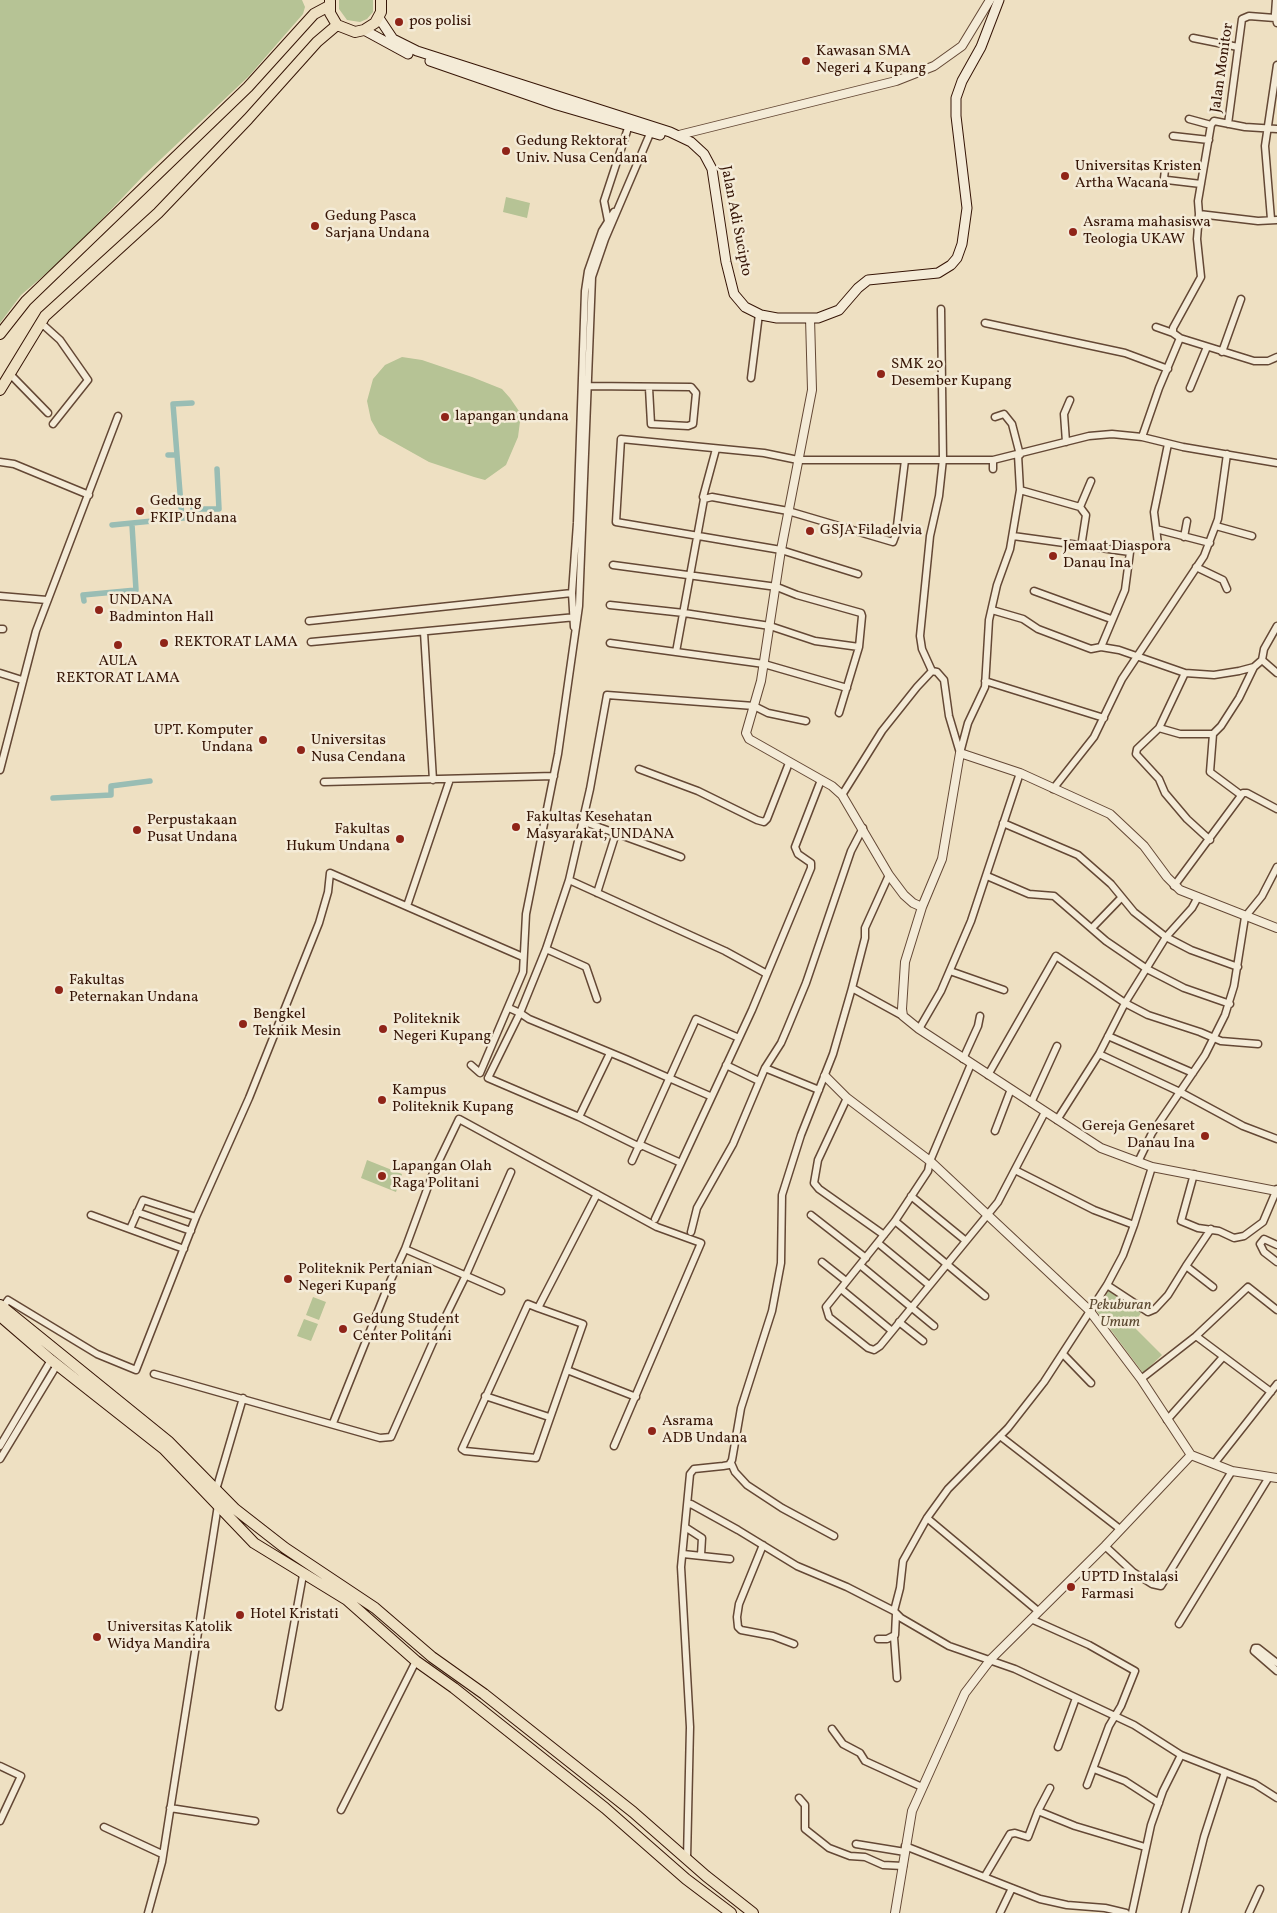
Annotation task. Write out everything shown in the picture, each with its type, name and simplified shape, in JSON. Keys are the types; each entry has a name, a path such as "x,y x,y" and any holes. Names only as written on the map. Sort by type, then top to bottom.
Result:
{"highway":[{"path":"0,334 26,301 248,87 327,2 337,25 355,32 364,30 379,18 384,2"},
{"path":"1,386 40,322 158,213 318,42 337,25"},
{"path":"1,1309 54,1362 164,1449 254,1543 303,1575 347,1600 416,1661 454,1688 630,1828 702,1891 731,1913"},
{"path":"1,1309 169,1442 216,1490 264,1532 375,1608 432,1657 484,1694 633,1812 711,1880 753,1913"},
{"path":"254,1543 264,1532"},
{"path":"526,1746 535,1736"},
{"path":"702,1891 711,1880"}],"main road":[{"name":"Jalan Adi Sucipto","path":"364,30 413,56 652,130 658,135 670,132 691,142 709,162 718,201 726,262 734,294 745,307 758,314 777,318 822,318 835,313 846,304 858,288 868,280 938,273 951,265 957,258 962,244 967,208 956,116 956,98 966,74 981,47 999,0"},
{"name":"Jalan Adi Sucipto","path":"379,18 393,39 417,52 630,124"}],"street":[{"path":"679,135 896,81 934,66 962,46 990,0"},
{"name":"Jalan Monitor","path":"1228,124 1243,18 1276,20 1276,0"},
{"path":"1193,38 1238,47"},
{"path":"1199,214 1258,221 1274,220 1265,152 1277,65"},
{"path":"1189,119 1211,125"},
{"name":"Jalan Monitor","path":"1173,333 1173,328 1201,277 1196,239 1199,214 1198,201 1211,125 1214,121 1277,129"},
{"path":"608,221 604,201 630,124"},
{"path":"602,239 619,209 652,130"},
{"path":"1173,136 1209,140"},
{"path":"1165,170 1164,178 1168,180 1201,184"},
{"path":"471,1065 480,1073 522,977 526,914 554,776 575,618 588,291 608,221 619,209"},
{"path":"1222,352 1241,303"},
{"path":"941,309 943,459 939,496 930,536 920,636 922,649 932,671 937,672 944,680 951,723 960,753"},
{"path":"751,378 758,314"},
{"path":"810,318 813,378 781,550 777,587 764,664 746,730 747,737 821,780 842,795 889,875 908,899 922,907"},
{"path":"40,322 60,340 88,380 53,424"},
{"path":"985,323 1125,353 1168,369"},
{"path":"1156,327 1206,347 1261,362 1277,357"},
{"path":"1142,437 1180,338"},
{"path":"1190,388 1206,347"},
{"path":"9,372 48,413"},
{"path":"585,386 694,388 696,393 693,424 688,426 651,424 649,388"},
{"path":"1066,442 1064,414 1070,400"},
{"path":"903,1016 902,987 905,962 922,907 942,859 960,753 968,723 985,681 986,635 997,585 1013,536 1020,490 1019,455 1012,424 1004,414 995,418"},
{"path":"0,770 22,680 47,600 118,416"},
{"path":"858,574 781,550 616,522 620,440 622,438 764,453 798,460 992,460 1098,435 1142,437 1168,444 1277,463"},
{"path":"1158,544 1155,504 1168,444"},
{"path":"676,652 703,496 716,449"},
{"path":"1053,789 1094,737 1122,679 1210,544 1216,526 1227,454"},
{"path":"704,499 712,497 788,512 893,542 896,534 905,460"},
{"path":"992,460 993,469"},
{"path":"0,462 14,464 89,495"},
{"path":"1080,507 1091,481"},
{"path":"1020,490 1080,507 1086,516 1081,547"},
{"path":"575,618 572,593 580,508"},
{"path":"1184,537 1187,521"},
{"path":"1216,526 1252,536"},
{"path":"1156,529 1210,544"},
{"path":"1013,536 1081,547 1128,551 1131,554 1125,590 1111,619 1101,647"},
{"path":"614,565 777,587 797,595 861,613 858,647 839,712"},
{"path":"1196,567 1223,580 1227,589"},
{"path":"1034,591 1111,619"},
{"path":"309,621 572,593"},
{"path":"0,596 47,600"},
{"path":"610,605 684,613 770,626 816,641 858,647"},
{"path":"992,610 1023,619 1038,629 1091,649 1101,647 1138,656 1185,673 1214,675 1254,667"},
{"path":"311,642 575,618"},
{"path":"1159,728 1180,734 1204,736 1213,734 1221,726 1239,698 1254,667 1262,660 1264,649 1277,626"},
{"path":"424,632 433,780"},
{"path":"610,643 764,664 847,688"},
{"path":"1262,660 1277,673"},
{"path":"842,795 882,732 932,671"},
{"path":"0,673 22,680"},
{"path":"1185,673 1159,728 1136,749 1136,756 1159,779 1165,793 1187,819 1210,840"},
{"path":"985,681 1104,718"},
{"path":"681,1163 488,1078 520,1012 546,949 569,880 606,695 754,706 768,713 806,721"},
{"path":"1213,734 1210,772 1241,795"},
{"path":"960,753 1020,773 1110,814 1144,846 1174,886 1245,917 1277,928"},
{"path":"639,769 698,791 764,822 767,819 789,763"},
{"path":"919,1029 950,971 971,921 1020,773"},
{"path":"324,782 554,776"},
{"path":"408,906 450,779"},
{"path":"654,1219 710,1096 739,1038 811,868 811,863 798,854 795,847 821,780"},
{"path":"1174,886 1210,840 1241,795 1247,793 1277,809"},
{"path":"582,821 681,857"},
{"path":"1003,823 1075,853 1097,870 1144,921 1166,937 1208,957 1238,967"},
{"path":"691,1232 698,1208 732,1144 765,1068 781,1043 840,888 851,851 862,828"},
{"path":"597,893 616,833"},
{"path":"1138,1162 1152,1133 1193,1074 1230,1004 1238,967 1245,917 1262,896 1277,867"},
{"path":"1,1309 8,1300 97,1354 136,1370 196,1217 249,1098 318,923 328,892 330,873 523,957"},
{"path":"834,1536 782,1508 747,1485 736,1472 731,1462 741,1408 772,1310 781,1263 782,1195 801,1135 825,1076 852,988 865,938 865,928 889,875"},
{"path":"987,876 1030,894 1052,895 1147,969 1184,988 1230,1004"},
{"path":"569,880 725,951 767,974"},
{"path":"1058,1120 1099,1054 1125,1003 1166,937 1192,908 1198,897"},
{"path":"1092,928 1121,898"},
{"path":"546,949 586,967 597,999"},
{"path":"988,1075 1056,956 1125,1003 1160,1020 1214,1037 1221,1041 1258,1044"},
{"path":"950,971 1004,990"},
{"path":"852,988 903,1016 963,1059 1101,1148 1152,1167 1194,1174 1277,1190 1268,1214 1262,1222 1247,1235 1234,1238 1211,1229 1184,1223 1181,1219 1194,1174"},
{"path":"509,1008 520,1012 523,1017 670,1077 710,1096"},
{"path":"963,1059 978,1026 980,1016"},
{"path":"632,1162 696,1019 739,1038"},
{"path":"1108,1036 1193,1074"},
{"path":"1031,1103 1057,1046"},
{"path":"579,1117 610,1053"},
{"path":"1099,1054 1180,1092 1243,1126 1277,1139"},
{"path":"971,1064 930,1161 928,1170 895,1221 846,1281 826,1310 829,1317 871,1350 880,1346 998,1202 1044,1112"},
{"path":"726,1065 759,1081"},
{"path":"765,1068 819,1090"},
{"path":"825,1076 847,1098 930,1161 1089,1310 1141,1379 1191,1455 1232,1470 1273,1477 1179,1624"},
{"path":"995,1131 1011,1089"},
{"path":"847,1098 818,1160 814,1183 819,1189 884,1234"},
{"path":"333,1424 388,1286 405,1249 433,1173 459,1119 657,1226 701,1243 614,1446"},
{"path":"897,1678 894,1637 895,1613 903,1561 927,1518 948,1489 1000,1436 1044,1382 1107,1285 1123,1255 1152,1167"},
{"path":"1015,1170 1094,1210 1134,1225"},
{"path":"154,1374 380,1438 391,1437 511,1172"},
{"path":"538,1308 598,1194"},
{"path":"911,1196 966,1241"},
{"path":"130,1230 142,1201 145,1200 196,1217"},
{"path":"137,1212 191,1231"},
{"path":"91,1215 184,1249"},
{"path":"810,1215 866,1258"},
{"path":"895,1221 984,1296"},
{"path":"1107,1285 1148,1312 1155,1309 1168,1295 1211,1229"},
{"path":"1277,1245 1264,1239 1260,1244 1261,1249 1277,1262"},
{"path":"878,1243 930,1285"},
{"path":"405,1249 501,1291"},
{"path":"822,1262 846,1281"},
{"path":"860,1265 934,1326"},
{"path":"1186,1266 1213,1287"},
{"path":"1141,1379 1196,1336 1248,1287 1277,1310"},
{"path":"840,1289 892,1331"},
{"path":"528,1304 538,1308 584,1324 549,1417 536,1458 464,1451 462,1449 485,1396 528,1304"},
{"path":"899,1322 923,1342"},
{"path":"1196,1336 1271,1392"},
{"path":"1062,1354 1092,1383"},
{"path":"1167,1420 1223,1357"},
{"path":"0,1446 54,1362"},
{"path":"0,1459 54,1362"},
{"path":"567,1370 636,1397"},
{"path":"1214,1464 1277,1384"},
{"path":"485,1396 549,1417"},
{"path":"216,1490 244,1398"},
{"path":"1000,1436 1120,1529"},
{"path":"894,1913 903,1866 908,1824 922,1787 961,1701 991,1659 1105,1546 1191,1455"},
{"path":"687,1859 691,1756 689,1684 681,1589 684,1527 692,1471 723,1466 731,1462"},
{"path":"1105,1546 1133,1572 1152,1584 1160,1586 1232,1470"},
{"path":"687,1504 691,1504 797,1566 847,1587 895,1613 949,1646 991,1659 1076,1698 1134,1725 1181,1755 1255,1784 1277,1798"},
{"path":"148,1913 162,1854 170,1808 218,1505"},
{"path":"927,1518 1038,1611"},
{"path":"684,1527 702,1538 701,1555"},
{"path":"763,1545 739,1604 738,1627 741,1630 773,1636 794,1644"},
{"path":"683,1554 730,1558"},
{"path":"279,1707 303,1575"},
{"path":"1031,1619 1089,1645 1135,1671 1121,1706 1114,1716 1088,1785"},
{"path":"878,1639 887,1640 894,1637"},
{"path":"1277,1663 1258,1648 1255,1648 1254,1651 1277,1671"},
{"path":"341,1810 416,1661"},
{"path":"1058,1747 1076,1698"},
{"path":"832,1728 843,1744 860,1753 865,1761 922,1787"},
{"path":"1132,1913 1145,1847 1158,1803 1181,1755"},
{"path":"0,1766 21,1776 0,1820"},
{"path":"1094,1769 1125,1781 1158,1803"},
{"path":"1185,1913 1206,1829 1225,1772"},
{"path":"985,1876 1010,1834 1015,1833 1028,1836 1050,1788"},
{"path":"799,1798 805,1805 805,1829 829,1848 846,1855 865,1857 883,1865 903,1866"},
{"path":"170,1808 255,1821"},
{"path":"1038,1811 1074,1826 1145,1847"},
{"path":"104,1827 162,1854"},
{"path":"856,1844 905,1849 985,1876 1050,1902 1105,1908 1126,1913"},
{"path":"1000,1913 1012,1888"},
{"path":"1249,1913 1260,1888"}],"green space":[{"path":"0,0 302,0 305,7 303,14 249,76 144,175 70,253 21,295 0,323"},
{"path":"339,0 373,0 373,12 367,19 360,22 347,20 339,9"},
{"path":"506,197 530,203 527,218 503,212"},
{"name":"lapangan undana","path":"402,357 422,360 502,389 521,414 518,437 506,465 485,480 429,462 379,434 371,420 367,401 373,379 385,365"},
{"name":"Lapangan Olah Raga Politani","path":"367,1160 402,1174 396,1192 361,1178"},
{"name":"Pekuburan Umum","path":"1110,1289 1142,1311 1133,1326 1162,1355 1143,1373 1096,1310"},
{"path":"313,1297 326,1302 319,1320 306,1315"},
{"path":"304,1319 318,1324 311,1341 297,1336"}],"waterway":[{"path":"177,455 173,404 192,403"},
{"path":"168,455 177,455 182,518"},
{"path":"112,525 193,517 193,509 219,509 217,469"},
{"path":"84,601 83,595 136,590 132,525"},
{"path":"53,798 111,795 111,786 150,781"}],"place":[{"name":"pos polisi","path":"399,22"},
{"name":"Kawasan SMA Negeri 4 Kupang","path":"806,61"},
{"name":"Gedung Rektorat Univ. Nusa Cendana","path":"506,151"},
{"name":"Universitas Kristen Artha Wacana","path":"1065,176"},
{"name":"Gedung Pasca Sarjana Undana","path":"315,226"},
{"name":"Asrama mahasiswa Teologia UKAW","path":"1073,232"},
{"name":"SMK 20 Desember Kupang","path":"881,374"},
{"name":"lapangan undana","path":"445,417"},
{"name":"Gedung FKIP Undana","path":"140,511"},
{"name":"GSJA Filadelvia","path":"810,531"},
{"name":"Jemaat Diaspora Danau Ina","path":"1053,556"},
{"name":"UNDANA Badminton Hall","path":"99,610"},
{"name":"REKTORAT LAMA","path":"164,643"},
{"name":"AULA REKTORAT LAMA","path":"118,645"},
{"name":"UPT. Komputer Undana","path":"263,740"},
{"name":"Universitas Nusa Cendana","path":"301,750"},
{"name":"Fakultas Kesehatan Masyarakat, UNDANA","path":"516,827"},
{"name":"Perpustakaan Pusat Undana","path":"137,830"},
{"name":"Fakultas Hukum Undana","path":"400,839"},
{"name":"Fakultas Peternakan Undana","path":"59,990"},
{"name":"Bengkel Teknik Mesin","path":"243,1024"},
{"name":"Politeknik Negeri Kupang","path":"383,1029"},
{"name":"Kampus Politeknik Kupang","path":"382,1100"},
{"name":"Gereja Genesaret Danau Ina","path":"1205,1136"},
{"name":"Lapangan Olah Raga Politani","path":"382,1176"},
{"name":"Politeknik Pertanian Negeri Kupang","path":"288,1279"},
{"name":"Gedung Student Center Politani","path":"343,1329"},
{"name":"Asrama ADB Undana","path":"652,1431"},
{"name":"UPTD Instalasi Farmasi","path":"1071,1587"},
{"name":"Hotel Kristati","path":"240,1615"},
{"name":"Universitas Katolik Widya Mandira","path":"97,1637"}]}
